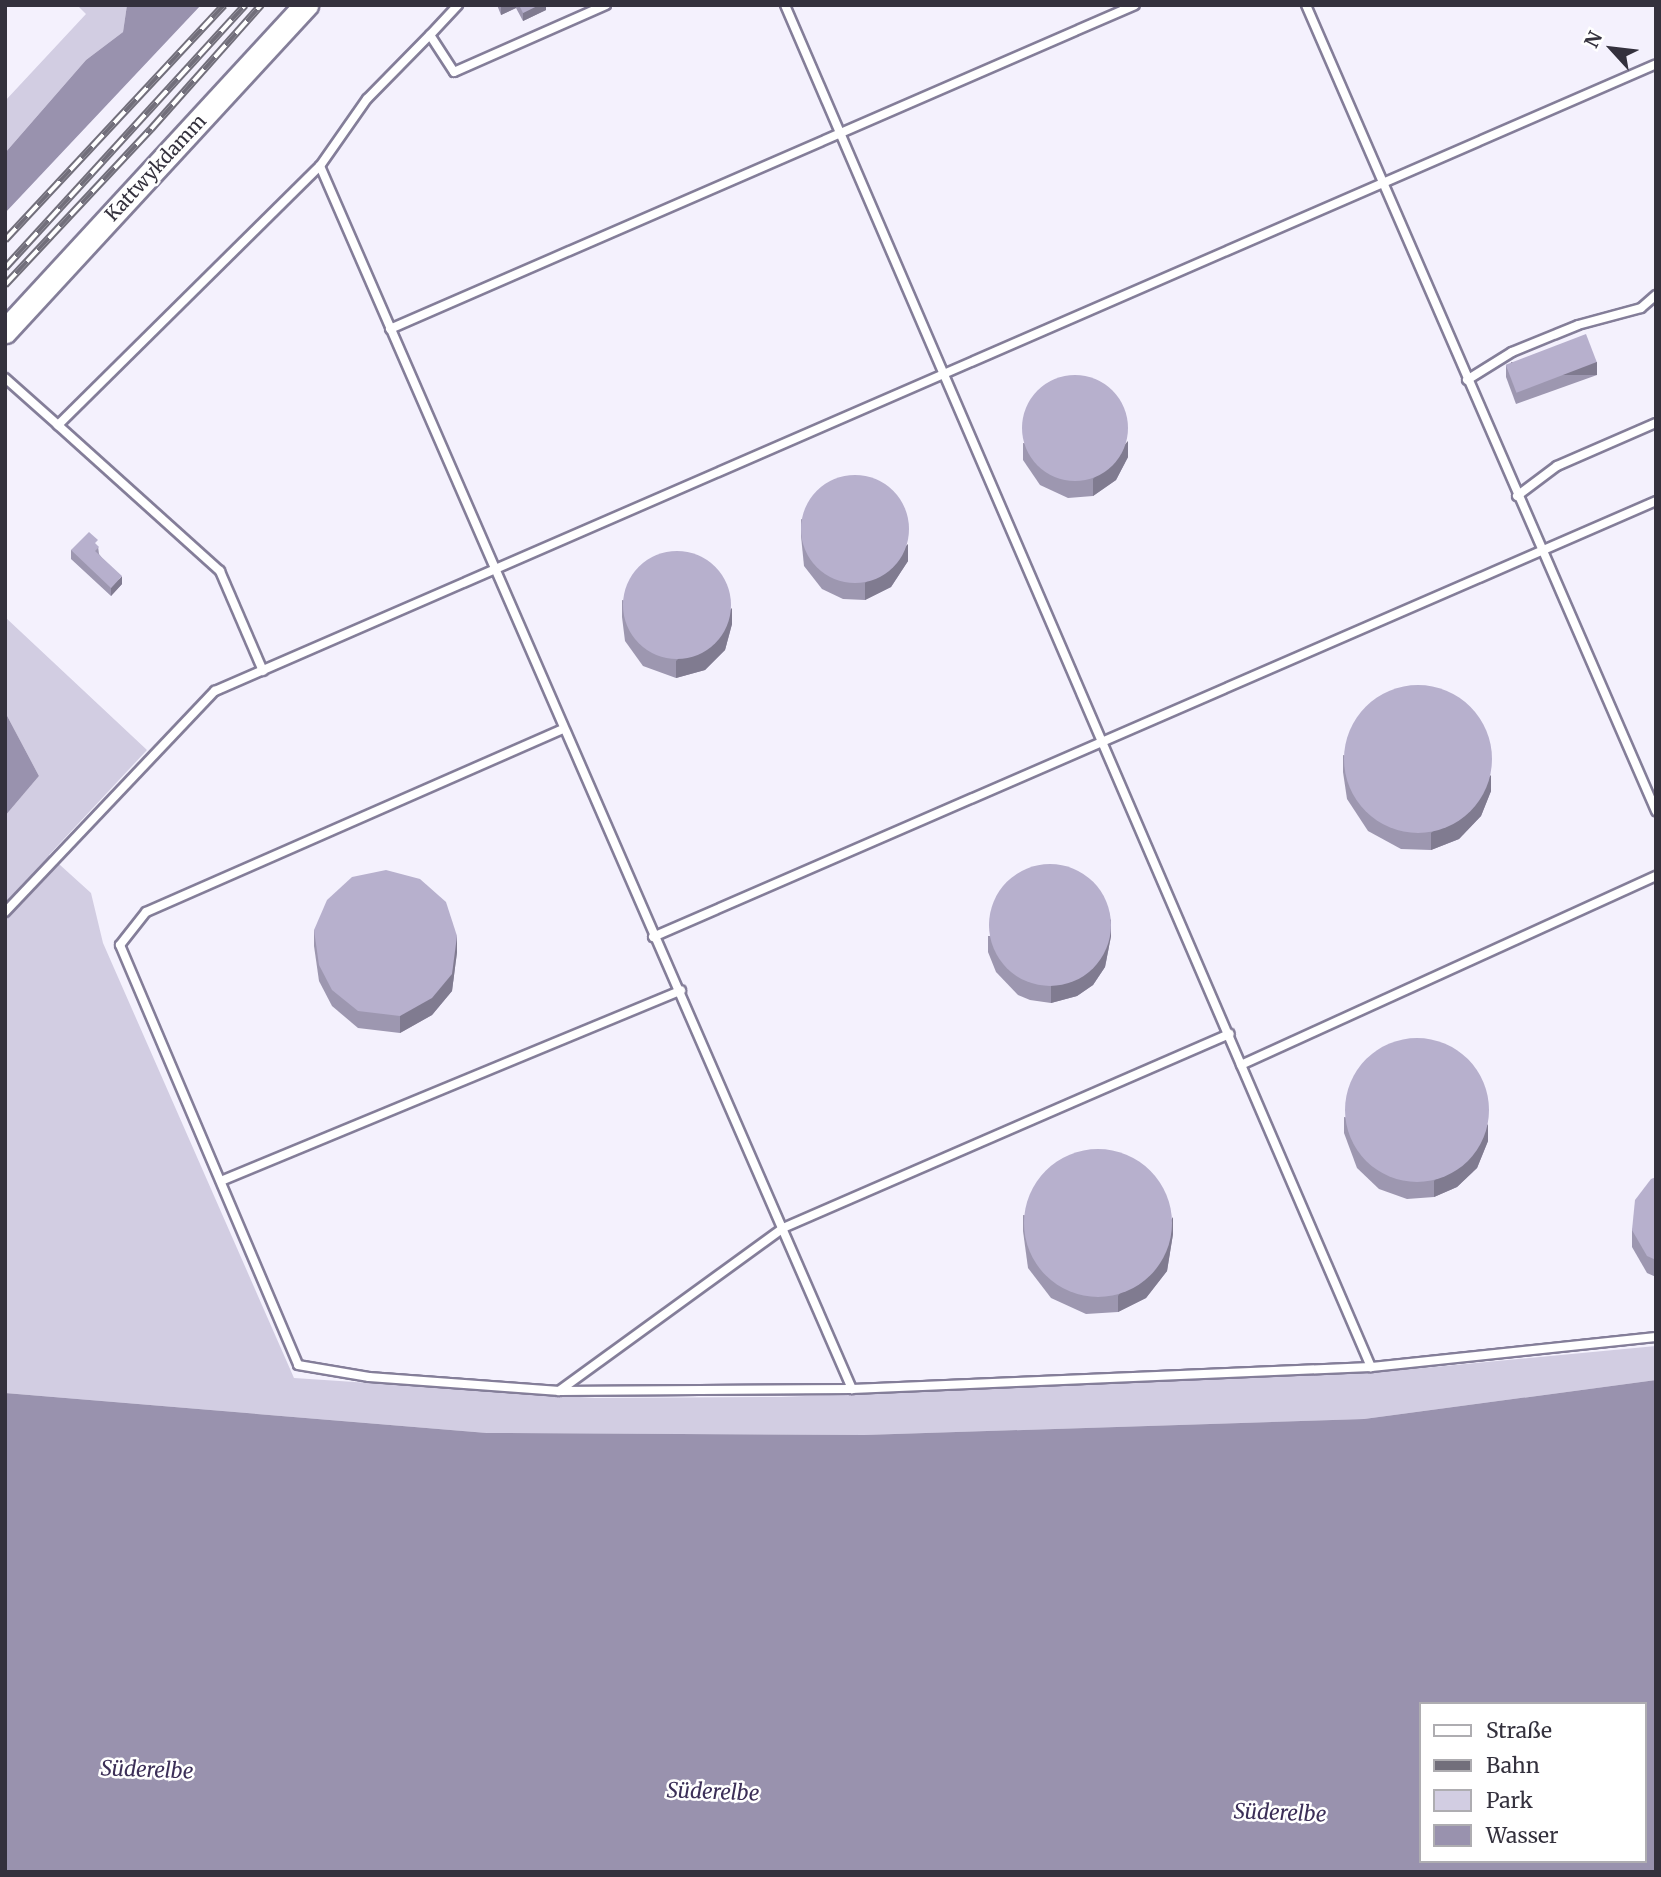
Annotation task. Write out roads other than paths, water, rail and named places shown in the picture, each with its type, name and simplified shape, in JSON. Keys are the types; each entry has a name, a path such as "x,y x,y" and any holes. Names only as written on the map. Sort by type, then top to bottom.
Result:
{"main road":[{"name":"Kattwykdamm","path":"5,331 306,5"}],"lane":[{"path":"58,425 320,166 367,99 458,5"},
{"path":"430,35 454,72 606,5"},
{"path":"785,5 1371,1367"},
{"path":"390,329 1135,5"},
{"path":"1306,5 1656,811"},
{"path":"5,912 215,691 1656,64"},
{"path":"320,166 653,937 681,990 852,1389"},
{"path":"1467,380 1513,352 1578,325 1642,308 1656,295"},
{"path":"5,378 220,571 263,671"},
{"path":"1517,496 1557,466 1656,423"},
{"path":"653,937 1656,501"},
{"path":"563,729 146,912 120,945 298,1365 369,1377 559,1391 852,1389 1371,1367 1656,1338"},
{"path":"1241,1065 1656,876"},
{"path":"220,1181 681,990"},
{"path":"559,1391 783,1228 1230,1034"}],"water":[{"path":"127,5 201,5 5,213 5,153 86,60 123,32"},
{"path":"5,712 39,776 5,816"},
{"name":"Süderelbe","path":"1656,1380 1656,1872 5,1872 5,1393 487,1433 864,1435 1364,1419"}],"railway":[{"path":"5,240 224,5"},
{"path":"5,268 245,5"},
{"path":"5,285 151,129 261,5"}]}
